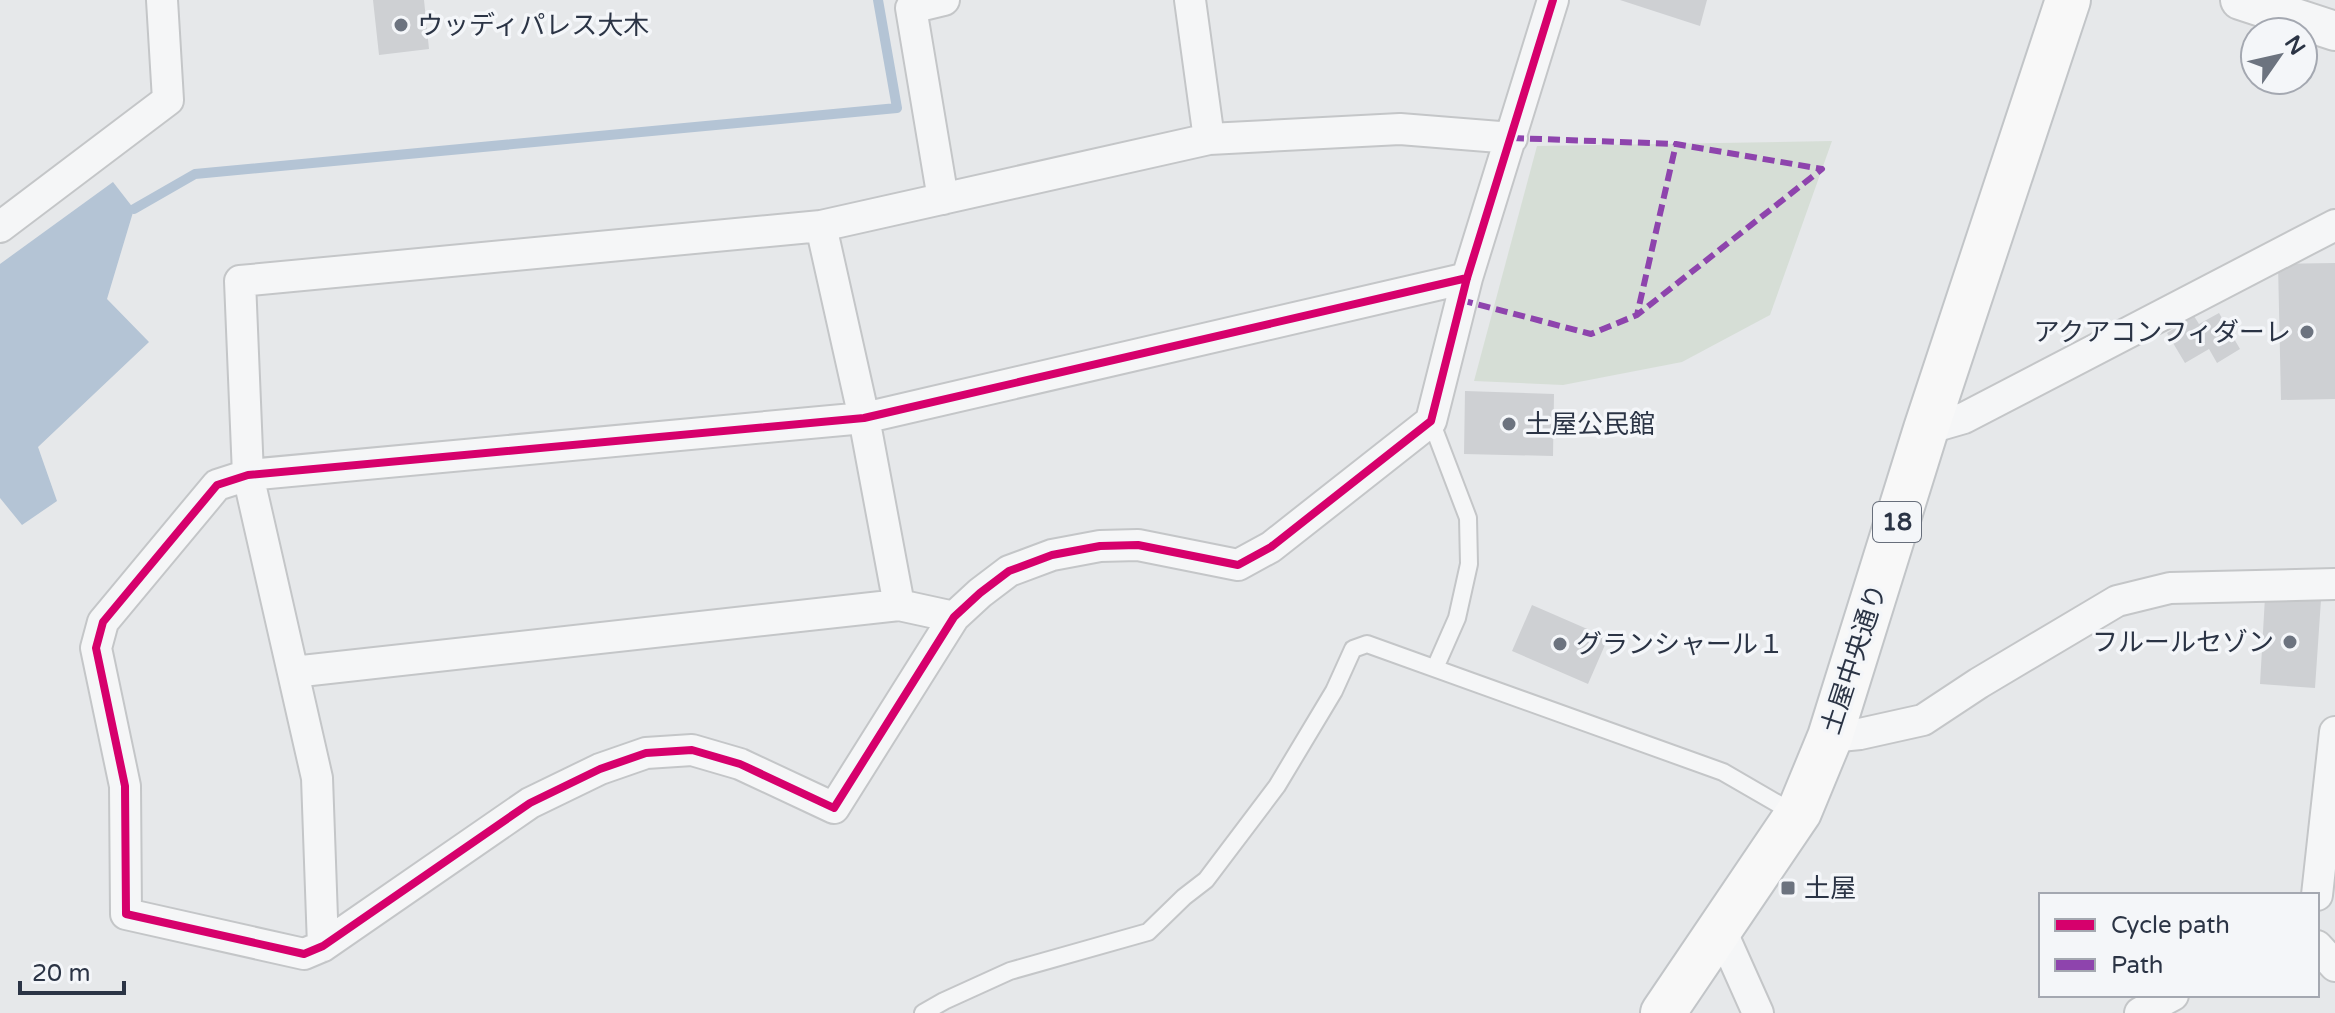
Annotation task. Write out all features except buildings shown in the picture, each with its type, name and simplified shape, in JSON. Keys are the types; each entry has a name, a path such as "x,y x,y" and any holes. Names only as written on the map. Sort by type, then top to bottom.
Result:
{"main road":[{"name":"土屋中央通り","path":"1663,1013 1799,812 1830,737 1926,429 2068,0"}],"street":[{"path":"0,227 168,100 162,0"},
{"path":"943,199 911,8 944,0"},
{"path":"1190,0 1209,139"},
{"path":"1467,278 864,418 248,475 217,485 103,622 96,648 125,786 126,914 304,954 323,946 530,803 600,769 646,753 692,750 740,764 834,808 954,617 1009,571 1052,555 1100,546 1138,545 1238,565 1271,547 1431,421 1467,278 1553,0"},
{"path":"2240,0 2335,31"},
{"path":"323,946 317,778 248,475 240,281 821,226 1209,139 1400,129 1512,138"},
{"path":"1926,429 1964,418 2335,225"},
{"path":"821,226 864,418 899,605"},
{"path":"1830,737 1860,734 1923,720 2117,601 2170,588 2335,584"},
{"path":"293,672 899,605 954,617"},
{"path":"2317,893 2335,732"},
{"path":"1720,928 1758,1013"},
{"path":"2319,948 2335,966"},
{"path":"2140,1013 2169,997"}],"lane":[{"path":"1431,421 1468,518 1469,564 1457,618 1435,668"},
{"path":"923,1013 1010,971 1148,932 1206,880 1277,786 1334,691 1353,649 1367,644 1723,772 1787,809 1799,812"}],"shaded area":[{"path":"1832,141 1770,315 1682,362 1563,385 1474,381 1537,146"}],"water":[{"path":"113,182 134,209 107,299 149,342 38,447 57,501 22,525 0,498 0,264"}],"waterway":[{"path":"134,209 195,174 897,108 878,0"}],"marked path":[{"path":"1512,138 1676,144"},
{"path":"1461,300 1591,334 1637,315 1822,169 1676,144 1637,315"}],"cycle path":[{"path":"1467,278 864,418 248,475 217,485 103,622 96,648 125,786 126,914 304,954 323,946 530,803 600,769 646,753 692,750 740,764 834,808 954,617 1009,571 1052,555 1100,546 1138,545 1238,565 1271,547 1431,421 1467,278 1553,0"}],"place":[{"name":"ウッディパレス大木","path":"401,25"},
{"name":"アクアコンフィダーレ","path":"2307,332"},
{"name":"土屋公民館","path":"1509,424"},
{"name":"フルールセゾン","path":"2290,642"},
{"name":"グランシャール１","path":"1560,644"},
{"name":"土屋","path":"1788,888"}]}
